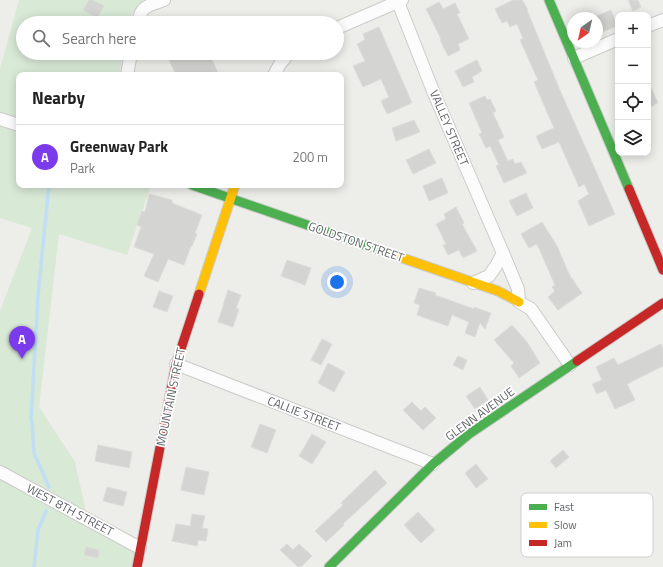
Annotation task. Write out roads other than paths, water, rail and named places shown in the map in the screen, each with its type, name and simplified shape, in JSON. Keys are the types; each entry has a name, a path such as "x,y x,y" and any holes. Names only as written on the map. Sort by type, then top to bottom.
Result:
{"street":[{"path":"139,16 145,7 164,0"},
{"path":"549,0 663,270"},
{"path":"344,25 400,1"},
{"name":"VALLEY STREET","path":"400,1 433,91 518,289 519,302"},
{"path":"651,25 663,20"},
{"path":"574,58 615,40"},
{"path":"128,72 130,60"},
{"path":"276,72 283,60"},
{"path":"0,119 16,124"},
{"name":"GOLDSTON STREET","path":"201,188 498,291 519,302"},
{"name":"MOUNTAIN STREET","path":"137,567 176,364 234,188"},
{"path":"474,283 489,276 503,253"},
{"path":"519,302 531,309 570,365"},
{"name":"GLENN AVENUE","path":"329,567 433,464 469,434 663,303"},
{"name":"CALLIE STREET","path":"176,364 433,464"},
{"name":"WEST 8TH STREET","path":"0,472 140,548"}],"waterway":[{"path":"49,188 38,296 31,419 34,453 49,487"},
{"path":"34,567 38,530 46,511"}],"place":[{"name":"Greenway Park","path":"22,359"}]}
